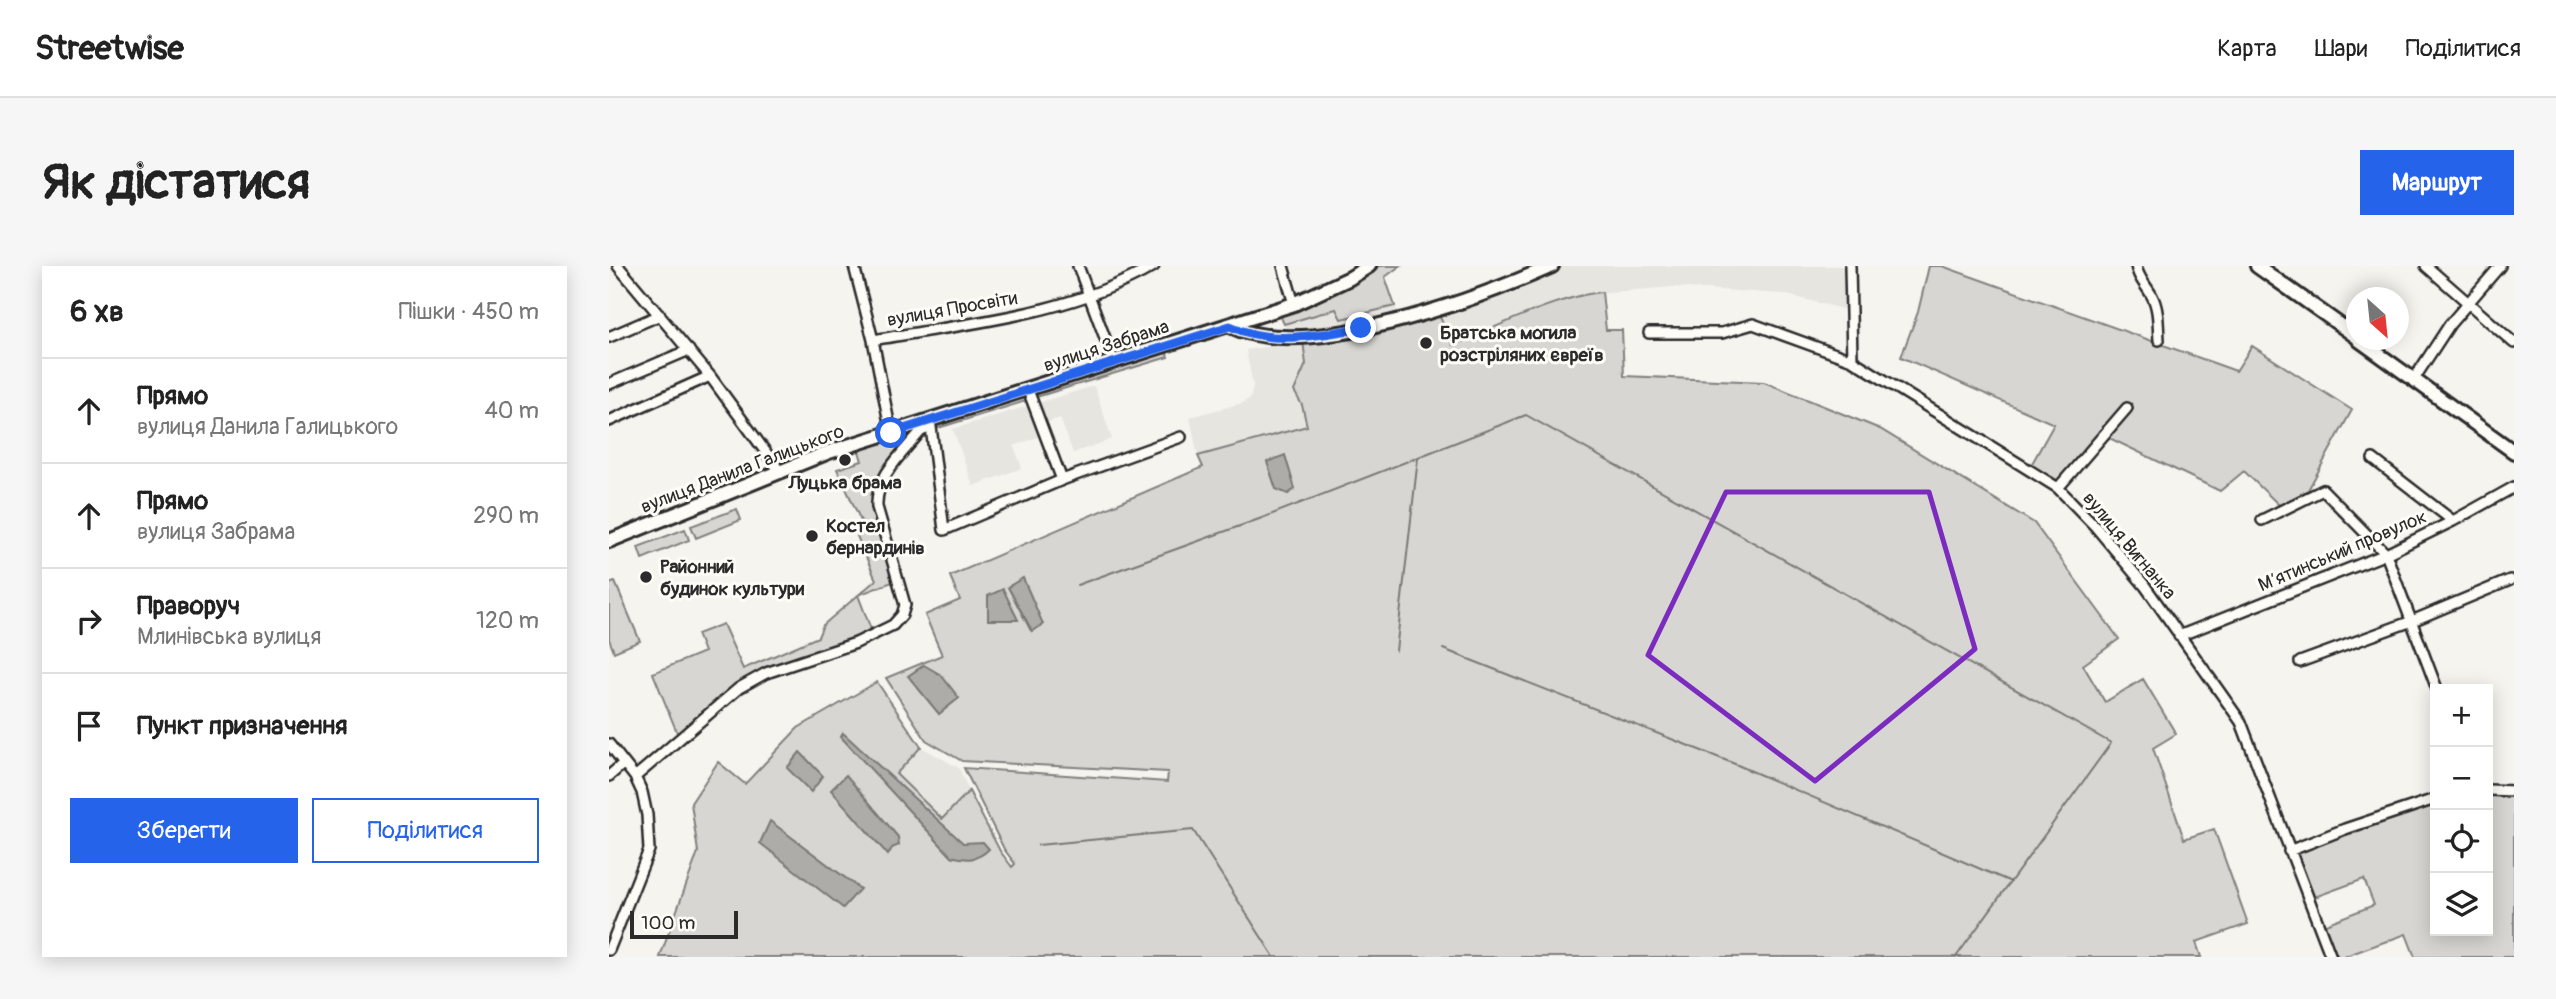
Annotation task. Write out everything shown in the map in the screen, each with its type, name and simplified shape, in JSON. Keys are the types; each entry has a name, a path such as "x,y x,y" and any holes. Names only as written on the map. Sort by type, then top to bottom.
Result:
{"main road":[{"name":"вулиця Забрама","path":"930,424 1294,304 1350,278 1369,266"},
{"path":"1230,326 1243,332 1269,337 1303,338 1361,328 1418,316 1472,299 1552,266"},
{"path":"2257,266 2346,329"},
{"path":"2374,350 2514,452"},
{"name":"вулиця Данила Галицького","path":"609,541 829,452 930,424"}],"street":[{"path":"618,266 710,376 781,473"},
{"path":"854,266 873,340 891,433"},
{"path":"1078,266 1114,362"},
{"name":"вулиця Просвіти","path":"873,340 1049,308 1088,296 1154,266"},
{"path":"1283,266 1294,304"},
{"path":"1850,266 1852,360"},
{"path":"2136,266 2138,275 2152,296 2157,313 2159,340"},
{"path":"2426,266 2514,343"},
{"path":"2414,379 2450,324 2500,266"},
{"path":"609,337 660,315"},
{"name":"вулиця Вигнанка","path":"1649,333 1722,333 1753,324 1852,360 2058,488 2095,526 2145,586 2241,722 2331,957"},
{"path":"609,384 689,350"},
{"path":"609,421 710,376"},
{"path":"1028,390 1062,480"},
{"path":"2058,488 2127,408"},
{"path":"930,424 944,530 1062,480 1181,437"},
{"path":"635,777 739,688 765,673 856,643 893,625 902,615 905,605 877,507 876,494 880,483 921,431 930,424"},
{"path":"2373,459 2453,521"},
{"name":"Мʼятинський провулок","path":"2179,636 2386,554 2514,487"},
{"path":"2262,520 2323,490 2386,554 2435,684"},
{"path":"2300,662 2412,621 2510,580"},
{"path":"609,744 635,777 642,792 647,815 649,850 609,950"},
{"path":"609,776 624,763"},
{"path":"2493,790 2514,791"},
{"path":"2290,851 2430,801"}],"highlighted area":[{"path":"1726,492 1929,492 1975,649 1815,781 1648,655"}],"shaded area":[{"path":"1379,266 1400,266 1385,277 1395,306 1341,319 1336,309 1284,324 1280,315 1353,282"},
{"path":"1560,266 1847,266 1847,310 1783,294 1673,287 1584,294 1452,345 1438,313 1473,302"},
{"path":"1929,266 1942,266 2236,371 2252,346 2352,410 2308,490 2280,506 2244,471 2220,491 2099,433 2057,483 2030,467 2054,424 1901,357 1918,312"},
{"path":"1602,292 1606,330 1622,330 1624,376 1764,382 1880,429 2034,523 2119,639 2083,665 2105,702 2143,679 2176,734 2153,748 2184,839 2214,829 2248,924 2196,942 2201,957 660,957 698,852 691,803 718,762 745,784 798,728 877,682 921,747 896,774 942,819 969,791 1000,851 1012,867 1015,864 1004,849 964,768 1167,782 1168,772 962,761 926,740 886,678 942,655 925,615 960,600 950,576 1203,467 1198,456 1307,426 1302,405 1294,391 1306,364 1303,341 1438,313 1453,345 1547,306","holes":["1023,579 1031,631 1008,587"]},
{"path":"1395,306 1399,316 1360,324 1288,334 1284,324 1336,309 1341,319"},
{"path":"1303,341 1306,364 1294,391 1302,405 1307,426 1198,456 1190,417 1243,403 1251,397 1253,386 1246,350"},
{"path":"1166,351 1168,357 1033,398 1031,394"},
{"path":"1094,386 1112,439 1073,453 1060,418 1042,424 1035,404"},
{"path":"1028,395 1029,400 935,429 934,425"},
{"path":"1031,405 1043,435 1014,446 1022,468 973,486 953,429"},
{"path":"918,429 887,468 874,491 875,516 895,581 859,595 876,580 857,536 866,532 837,469 862,461 858,448"},
{"path":"1285,455 1295,489 1288,494 1276,489 1267,462"},
{"path":"737,509 741,520 696,538 691,526"},
{"path":"685,529 689,540 642,559 638,547"},
{"path":"1023,578 1043,624 1032,631 1008,587"},
{"path":"615,582 640,641 614,652 609,639 609,584"},
{"path":"1003,589 1018,620 988,620 988,596"},
{"path":"858,595 872,632 764,670 678,735 653,673 704,652 697,634 723,624 743,669 818,637 823,625"},
{"path":"924,665 941,675 959,698 939,714 908,676"},
{"path":"843,733 963,843 983,842 989,849 971,859 951,856 841,737"},
{"path":"921,747 959,768 969,791 942,819 895,774"},
{"path":"800,752 823,776 811,792 787,768"},
{"path":"846,775 898,837 899,845 892,848 888,855 831,790"},
{"path":"2493,792 2514,794 2514,957 2415,957 2406,934 2343,957 2334,957 2323,925 2374,905 2364,879 2312,898 2293,852 2346,831 2430,804 2430,936 2493,936"},
{"path":"770,821 860,889 843,908 760,843"}],"waterway":[{"path":"1077,585 1262,518 1526,415 2111,743 1956,957"},
{"path":"1396,651 1418,458"},
{"path":"1443,649 1735,764 2011,882"},
{"path":"1038,845 1193,830 1274,957"}],"place":[{"name":"Братська могила розстріляних євреїв","path":"1426,343"},
{"name":"Луцька брама","path":"845,460"},
{"name":"Костел бернардинів","path":"812,536"},
{"name":"Районний будинок культури","path":"646,577"}],"route":[{"path":"891,433 1230,326 1243,332 1269,337 1303,338 1361,328"}]}
